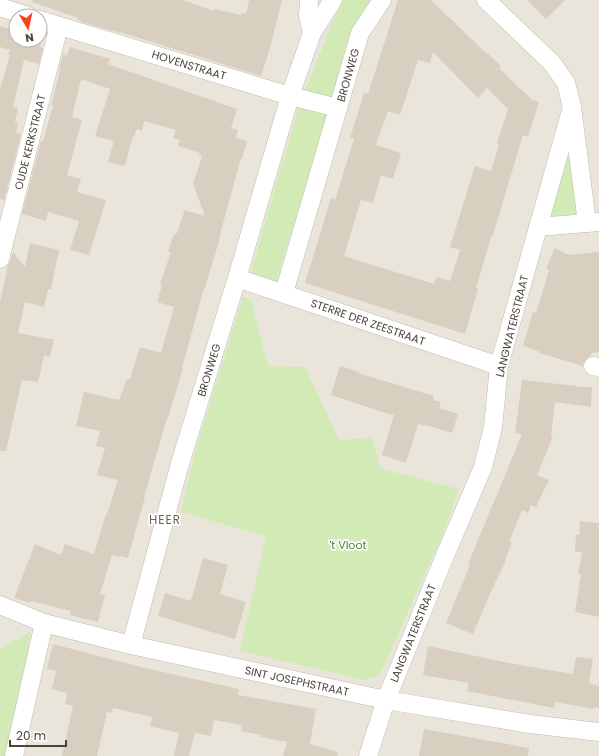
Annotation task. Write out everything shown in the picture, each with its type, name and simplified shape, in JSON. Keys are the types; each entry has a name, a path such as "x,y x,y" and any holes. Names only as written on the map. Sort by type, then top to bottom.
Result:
{"street":[{"path":"309,0 308,15 312,33"},
{"name":"BRONWEG","path":"131,645 179,467 237,278 290,96 312,33 333,0"},
{"name":"BRONWEG","path":"284,293 360,33 382,0"},
{"path":"486,0 552,62 566,83 572,107 593,222 538,227"},
{"name":"HOVENSTRAAT","path":"48,23 290,96 338,108"},
{"name":"OUDE KERKSTRAAT","path":"0,259 59,26"},
{"name":"LANGWATERSTRAAT","path":"368,756 386,700 483,467 493,427 499,366 572,107"},
{"name":"STERRE DER ZEESTRAAT","path":"237,278 499,366"},
{"name":"SINT JOSEPHSTRAAT","path":"0,605 44,623 131,645 386,700 530,724 599,732"},
{"path":"14,756 44,623"}],"shaded area":[{"path":"0,0 599,0 599,756 0,756"}],"green space":[{"path":"344,0 372,0 328,113 275,285 253,275 252,268 299,106 333,21"},
{"path":"571,117 583,220 541,223"},
{"name":"'t Vloot","path":"243,297 251,300 268,366 305,367 339,440 372,438 381,469 459,489 441,538 380,675 365,680 240,651 266,536 181,512 195,452"},
{"path":"30,632 24,679 8,756 0,756 0,649"}],"building":[{"path":"33,0 183,0 214,11 214,9 241,15 242,13 246,14 249,0 282,0 270,48 261,76 120,32 82,22 78,20 78,18 32,2"},
{"path":"398,0 431,0 501,66 499,68 532,100 539,102 528,137 523,135 476,288 478,289 465,334 305,283 331,198 335,200 354,139 350,138 364,93 368,94","holes":["433,52 478,98 487,88 508,109 497,143 499,144 491,171 475,166 450,247 460,250 450,281 437,277 434,284 344,256 361,200 373,203 381,175 393,179 401,153 376,145 388,111 400,115 418,60 430,63"]},
{"path":"527,0 565,0 546,19"},
{"path":"0,26 8,28 8,48 43,48 39,64 24,60 13,107 18,108 15,122 18,123 16,133 21,134 4,200 0,199 0,89 10,55 8,55 10,50 0,47"},
{"path":"70,47 110,59 108,64 237,109 231,128 238,130 236,138 247,141 242,159 241,158 220,238 204,288 183,368 144,497 128,558 112,555 100,594 105,595 98,622 70,615 71,611 31,601 30,603 14,598 35,544 61,555 65,544 94,554 118,480 97,475 105,448 96,446 100,431 76,426 84,392 119,400 127,379 130,379 140,347 161,353 174,307 157,302 162,285 160,284 171,252 168,251 174,234 176,235 185,210 205,216 193,184 202,156 199,155 200,153 178,146 180,140 173,138 176,130 144,121 142,131 137,129 131,142 125,166 108,162 114,141 95,136 110,89 81,79 72,117 82,120 67,175 81,179 77,192 106,200 89,255 70,250 79,221 48,212 46,221 22,214 41,141 43,141 53,106 51,106 63,54 67,56"},
{"path":"30,243 59,250 51,289 48,289 44,307 25,302 18,333 54,339 50,357 44,356 38,382 22,380 6,451 0,451 0,303 8,265 13,252 25,267"},
{"path":"555,248 569,255 599,252 599,352 592,353 585,360 583,366 539,353 540,352 523,346 533,312 536,313 549,270 546,269"},
{"path":"340,366 434,396 433,400 441,402 439,408 458,414 452,433 418,424 406,463 382,455 394,415 331,395"},
{"path":"522,380 577,387 592,387 591,407 555,402 551,436 553,437 537,475 549,480 536,507 531,505 528,513 522,510 509,542 512,543 505,560 506,561 473,634 446,623 470,565 468,564 522,434 515,433"},
{"path":"580,521 599,523 599,617 575,612 581,575 578,574 582,552 575,552 576,535 579,535"},
{"path":"203,558 228,565 220,594 246,602 235,639 158,616 165,593 191,601"},
{"path":"53,644 141,667 239,689 238,695 316,709 310,744 338,752 337,756 283,756 287,742 260,737 261,735 241,731 242,725 214,720 211,736 195,733 189,756 174,756 179,733 150,726 152,717 113,708 112,713 107,712 97,756 62,756 73,706 65,704 67,693 52,689 56,671 47,669"},
{"path":"428,646 509,663 573,674 576,657 593,659 589,683 599,686 599,708 594,707 594,709 555,702 554,708 467,691 469,683 423,675"},
{"path":"424,729 529,748 528,756 419,756"}],"district":[{"name":"HEER","path":"165,520"}]}
